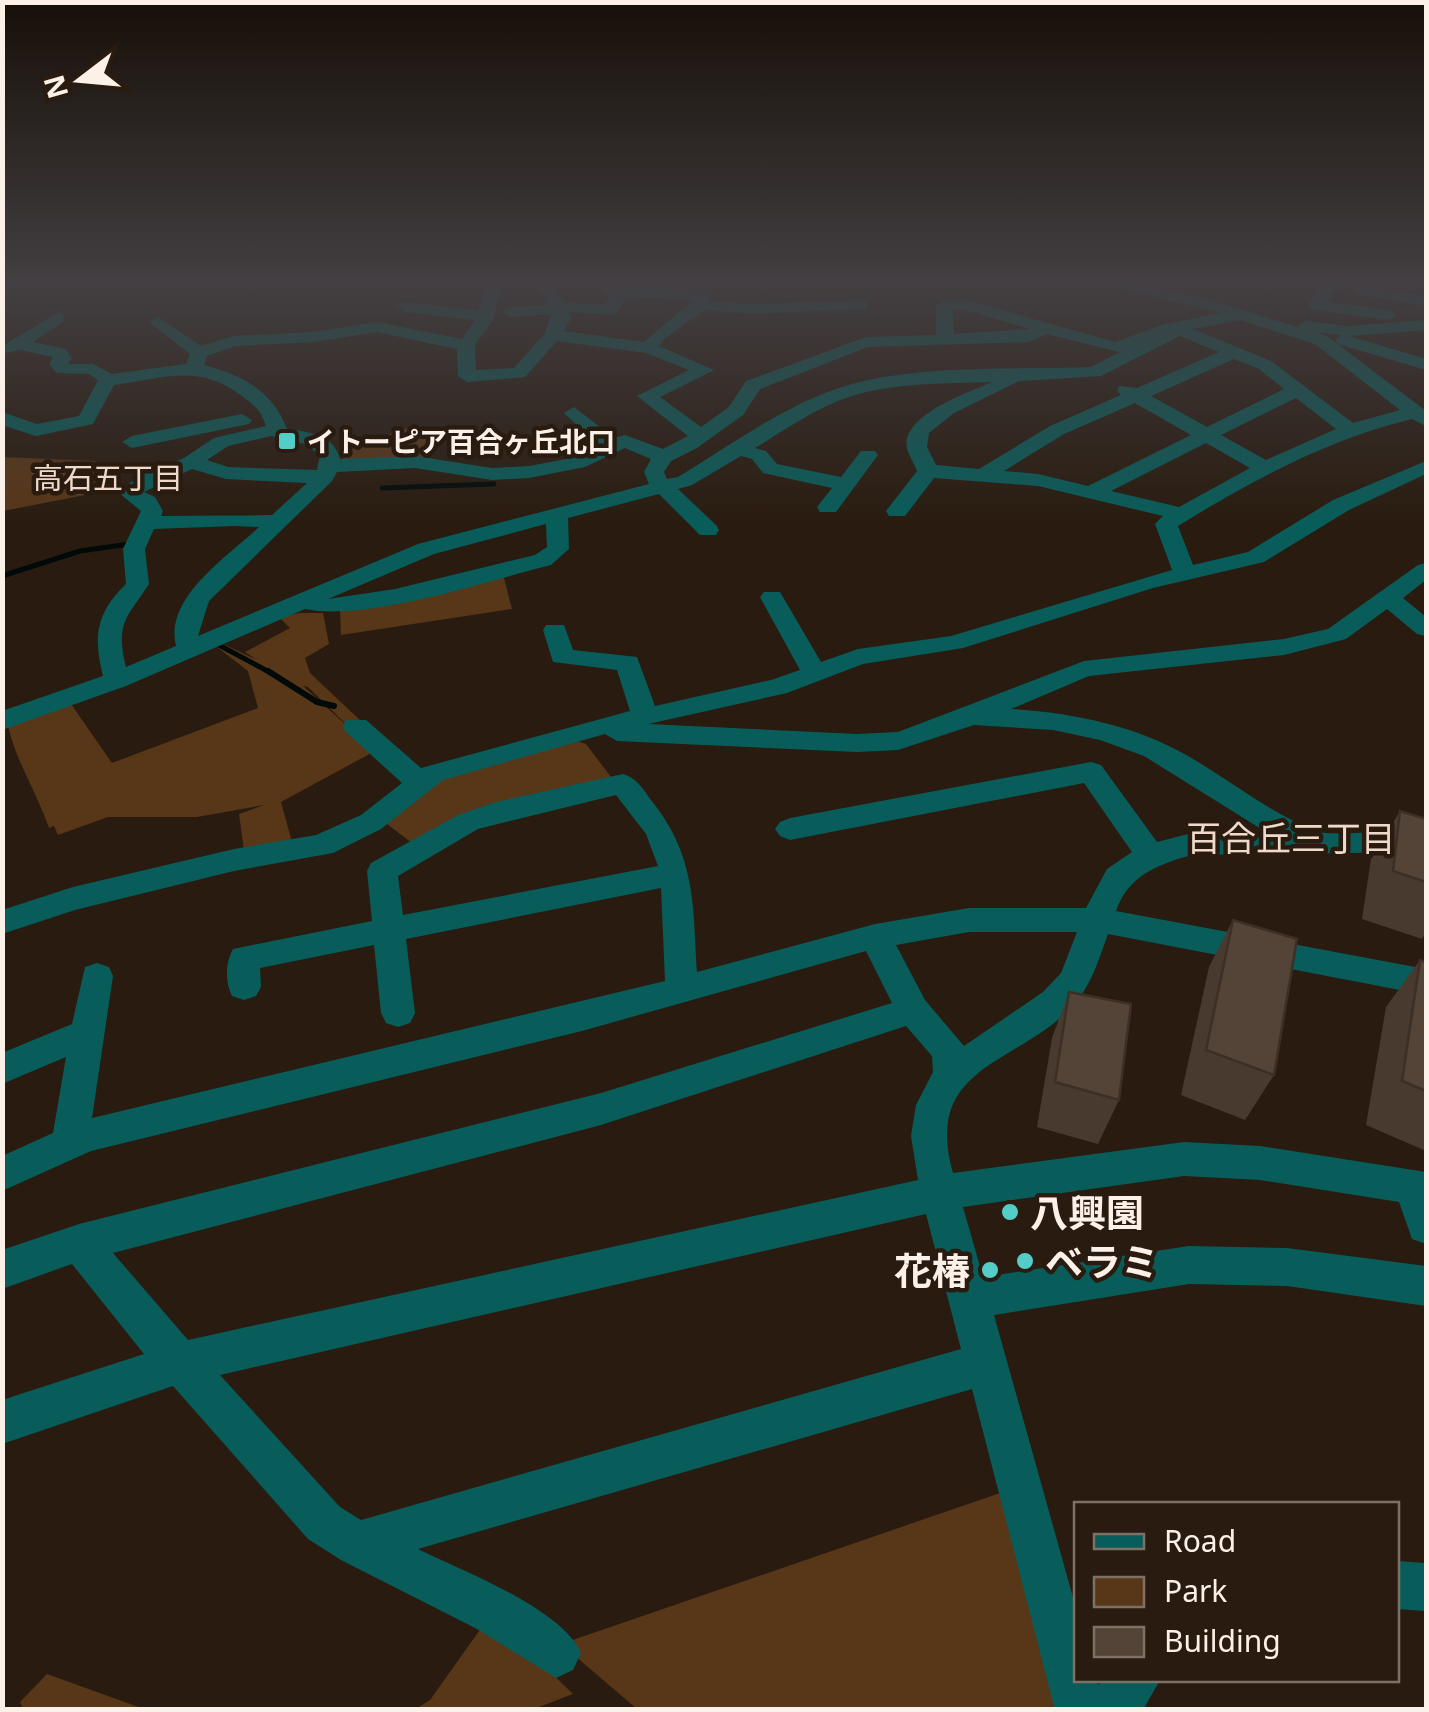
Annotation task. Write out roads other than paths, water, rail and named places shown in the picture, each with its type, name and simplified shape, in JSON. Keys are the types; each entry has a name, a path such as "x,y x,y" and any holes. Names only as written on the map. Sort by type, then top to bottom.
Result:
{"street":[{"path":"58,364 63,369 100,370 106,380"},
{"path":"106,380 178,364"},
{"path":"204,364 229,377 276,421 280,434 327,444 333,472"},
{"path":"467,364 468,376 510,375 519,373 527,364"},
{"path":"687,364 705,370 646,396 701,436"},
{"path":"708,530 664,488 654,472 663,457 736,412 753,385 808,364"},
{"path":"2,720 117,680 426,549 664,488 712,468 820,401 865,386 951,377 1095,372 1110,364"},
{"path":"980,476 1028,444 1209,364"},
{"path":"1262,364 1351,431"},
{"path":"1352,364 1421,416"},
{"path":"1095,372 1268,470"},
{"path":"928,471 917,446 918,431 947,409 1009,382 1014,376"},
{"path":"2,418 36,430 86,420 106,380"},
{"path":"1090,493 1296,390"},
{"path":"574,412 606,442 597,447 594,457"},
{"path":"1185,573 1166,524 1351,431 1421,416"},
{"path":"132,442 276,421"},
{"path":"117,680 108,630 114,612 140,583 142,575 134,549 149,522 151,506 130,493 144,481 191,462 221,442 276,421"},
{"path":"191,462 226,473 333,472 415,462 492,474 560,467 594,457 626,440 663,457"},
{"path":"741,450 760,455 770,469 846,484"},
{"path":"828,507 868,455"},
{"path":"2,922 234,860 322,845 371,822 433,774 579,731 778,687 858,658 954,643 1185,573 1256,557 1341,505 1426,467"},
{"path":"928,471 1038,480 1182,514"},
{"path":"897,511 928,471"},
{"path":"189,649 186,633 198,598 333,472"},
{"path":"303,601 330,607 379,599 543,560 558,549 557,515"},
{"path":"149,522 278,522"},
{"path":"579,731 857,743 898,740 934,732 1084,668 1312,642 1337,634 1426,570"},
{"path":"772,598 814,672"},
{"path":"1390,599 1426,629"},
{"path":"554,630 562,657 628,663 645,714"},
{"path":"966,716 1044,721 1117,735 1178,762 1272,825 1337,842"},
{"path":"356,726 419,782"},
{"path":"790,829 1091,772 1150,855"},
{"path":"398,1013 382,870 468,822 496,812 622,784 659,830 676,874 682,990"},
{"path":"1080,1710 940,1193 929,1136 934,1104 951,1073 1055,1002 1075,980 1097,920 1118,878 1150,855 1192,844 1426,841"},
{"path":"244,987 244,958 676,874"},
{"path":"2,1174 70,1143 682,990 875,936 968,920 1097,920 1426,982"},
{"path":"875,936 913,1010 950,1051 951,1073"},
{"path":"70,1143 98,976"},
{"path":"2,1270 79,1243 602,1109 913,1010"},
{"path":"2,1069 88,1033"},
{"path":"2,1422 180,1363 940,1193 1184,1160 1260,1162 1420,1188 1426,1226"},
{"path":"79,1243 180,1363 324,1523 357,1544 494,1612 556,1653"},
{"path":"969,1299 1189,1265 1287,1267 1426,1286"},
{"path":"357,1544 987,1363"},
{"path":"1399,1585 1426,1587"},
{"path":"1110,1710 1133,1682"}],"waterway":[{"path":"382,488 494,484"},
{"path":"2,576 80,551 130,544"},
{"path":"217,644 271,673"},
{"path":"271,673 317,702 334,706"}],"place":[{"name":"イトーピア百合ヶ丘北口","path":"287,441"},
{"name":"八興園","path":"1010,1212"},
{"name":"ベラミ","path":"1025,1261"},
{"name":"花椿","path":"990,1270"}],"district":[{"name":"高石五丁目","path":"108,477"},
{"name":"百合丘三丁目","path":"1291,837"}]}
